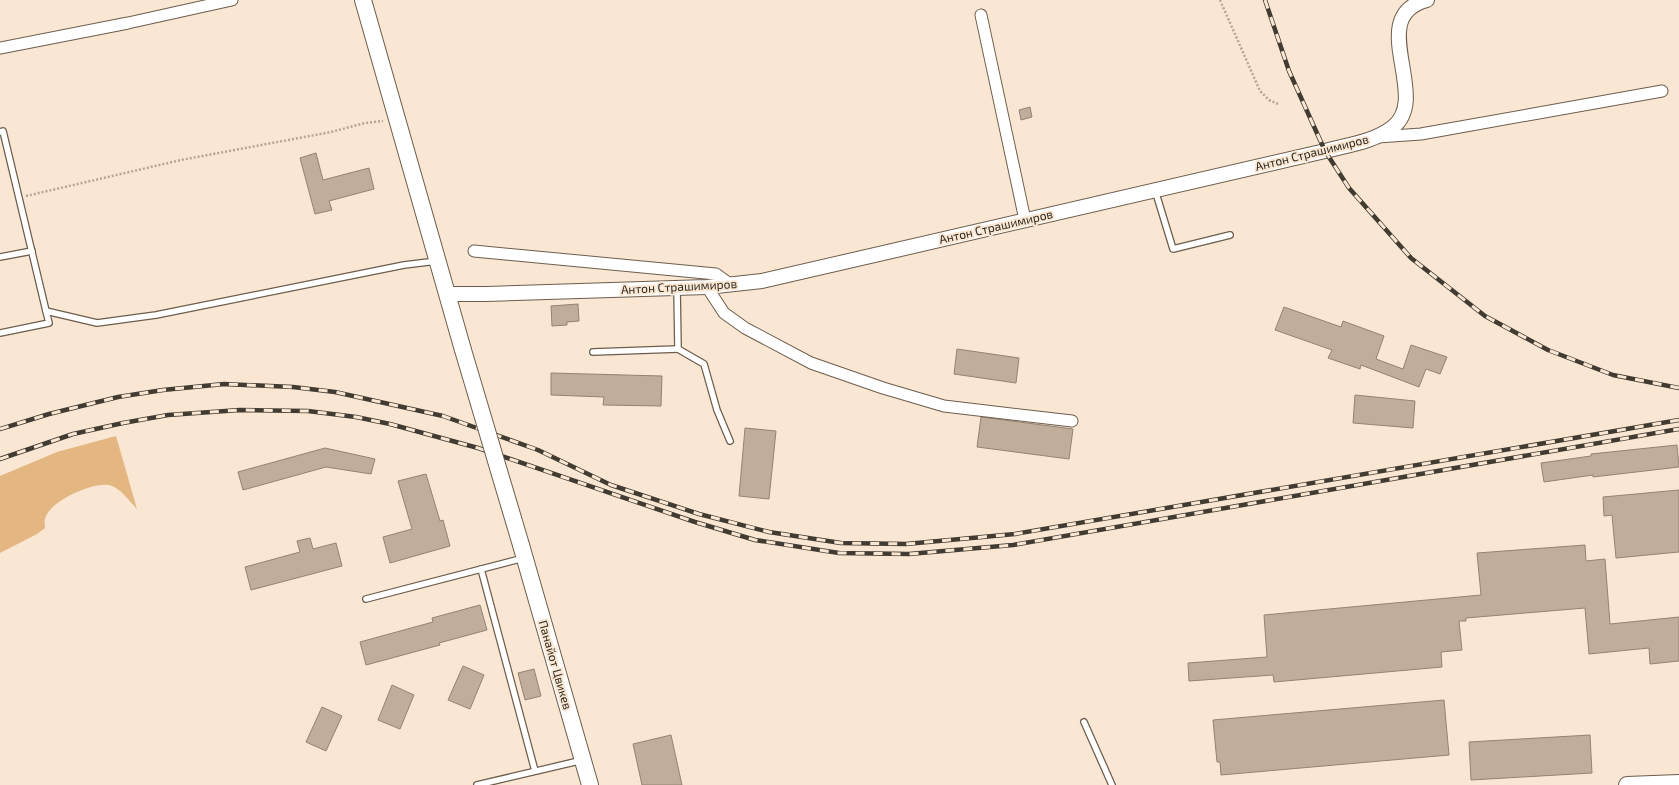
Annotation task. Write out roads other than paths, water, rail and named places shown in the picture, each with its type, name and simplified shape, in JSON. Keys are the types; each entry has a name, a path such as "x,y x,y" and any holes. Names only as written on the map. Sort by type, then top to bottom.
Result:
{"main road":[{"name":"Панайот Цвикев","path":"363,0 590,785"},
{"path":"1627,785 1679,783"}],"street":[{"path":"0,48 128,23 232,0"},
{"name":"Антон Страшимиров","path":"447,294 707,287 762,281 1325,151 1377,137 1394,127 1402,118 1406,105 1406,93 1399,47 1400,24 1409,8 1419,2 1427,0"},
{"path":"981,14 1025,220"},
{"path":"1377,137 1421,134 1662,91"},
{"path":"474,251 716,274 731,285"},
{"path":"707,287 724,313 745,328 819,365 883,388 944,406 1072,421"}],"lane":[{"path":"0,132 3,131 20,197 49,323 0,333"},
{"path":"1155,190 1173,249 1230,235"},
{"path":"0,257 32,251"},
{"path":"46,310 97,323 156,314 404,265 438,261"},
{"path":"677,288 678,349"},
{"path":"593,352 678,349 704,364 717,410 730,441"},
{"path":"366,599 481,569 522,551"},
{"path":"481,569 534,772"},
{"path":"1084,722 1112,785"},
{"path":"477,785 583,760"}],"railway":[{"path":"1265,0 1289,71 1325,151 1349,188 1411,258 1485,316 1548,350 1613,375 1679,388"},
{"path":"0,429 49,414 118,397 163,390 224,384 293,387 335,392 443,416 538,450 611,485 699,514 769,532 841,543 906,544 1015,534 1679,420"},
{"path":"0,459 73,434 168,415 240,410 308,411 356,417 390,424 478,448 695,522 755,540 839,553 909,554 1013,545 1679,429"}]}
